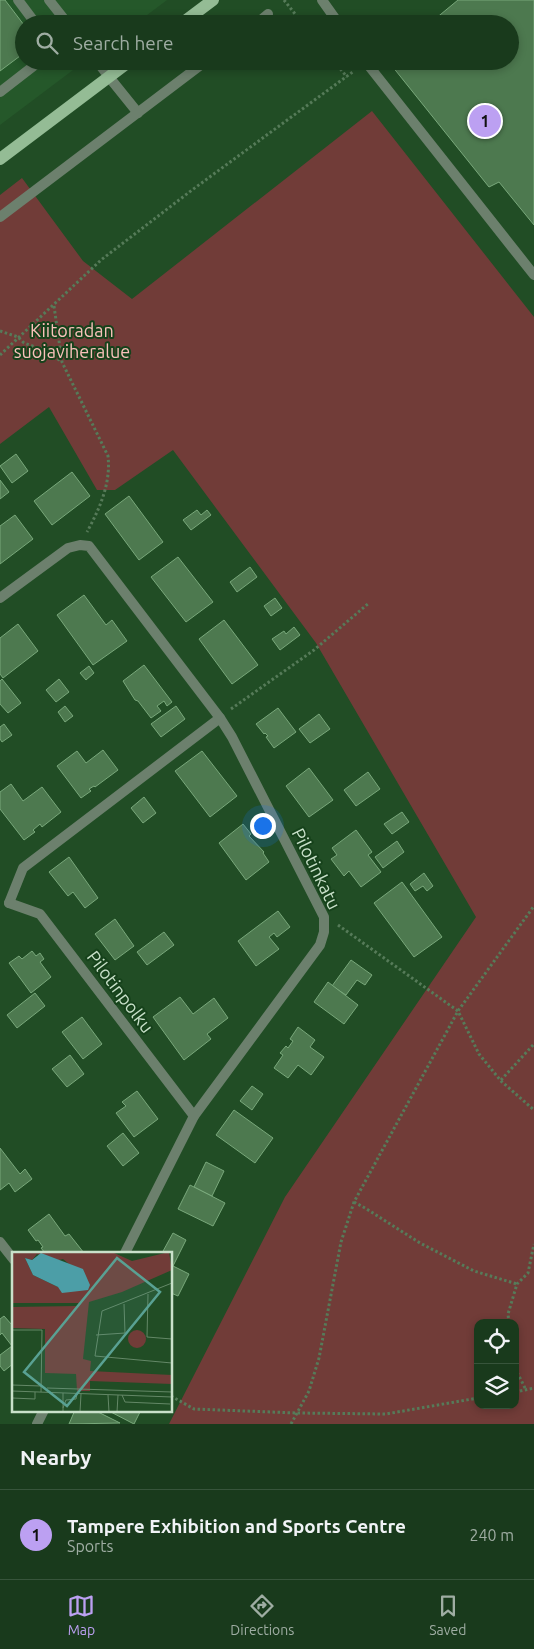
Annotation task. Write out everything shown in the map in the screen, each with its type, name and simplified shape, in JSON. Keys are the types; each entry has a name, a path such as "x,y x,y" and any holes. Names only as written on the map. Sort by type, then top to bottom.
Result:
{"main road":[{"path":"193,15 213,0"},
{"path":"0,158 118,70"}],"street":[{"path":"18,0 29,15"},
{"path":"49,0 61,15"},
{"path":"322,0 333,15"},
{"path":"0,92 28,70"},
{"path":"104,70 138,113"},
{"path":"0,217 194,70"},
{"path":"372,70 534,274"},
{"path":"0,598 68,548 80,544"},
{"name":"Pilotinkatu","path":"80,544 89,546 98,556 220,718 232,737 324,918 324,932 320,945 194,1116 126,1252"},
{"name":"Pilotinpolku","path":"194,1116 40,914 9,902 23,868 220,718"},
{"path":"0,1242 12,1257"},
{"path":"37,1424 43,1412"}],"path":[{"path":"284,0 296,15"},
{"path":"0,355 101,260 200,184 346,77 341,70"},
{"path":"53,306 62,362 98,433 108,456 110,467 98,511 80,544"},
{"path":"0,331 18,337 24,343 44,350 62,362"},
{"path":"230,710 314,650 369,603"},
{"path":"291,1424 309,1391 319,1358 341,1242 354,1202 458,1011 534,906"},
{"path":"324,918 338,925 458,1011 479,1054 501,1080 534,1110"},
{"path":"501,1080 534,1044"},
{"path":"354,1202 420,1243 474,1271 518,1284"},
{"path":"509,1319 508,1314 518,1284 528,1272 534,1244"},
{"path":"519,1376 526,1390"},
{"path":"519,1391 534,1388"},
{"path":"172,1397 194,1409 386,1414 474,1399"}],"shaded area":[{"path":"0,0 167,0 147,15 15,15 15,70 73,70 0,125"}],"green space":[{"name":"Kiitoradan suojaviheralue","path":"372,111 534,317 534,1424 169,1424 285,1197 476,917 316,643 173,450 115,490 97,490 49,407 0,444 0,195 22,178 83,261 132,299"}],"building":[{"path":"0,0 5,0 16,15 15,60 0,71"},
{"path":"458,0 534,0 534,225 499,182 489,187 395,70 519,70 519,15 440,15"},
{"path":"16,454 28,471 12,483 0,466"},
{"path":"72,472 90,496 52,525 34,501"},
{"path":"0,480 9,492 0,499"},
{"path":"129,496 163,542 139,560 105,514"},
{"path":"197,510 201,515 207,510 211,515 191,530 183,520"},
{"path":"15,515 33,539 0,564 0,526"},
{"path":"178,557 213,602 186,622 151,577"},
{"path":"250,567 257,577 237,592 230,582"},
{"path":"84,595 106,625 112,620 127,641 93,665 57,615"},
{"path":"275,598 282,608 271,616 264,606"},
{"path":"224,620 258,665 232,684 199,639"},
{"path":"18,624 38,651 3,678 0,674 0,638"},
{"path":"294,627 300,635 280,650 272,639 284,631 286,634"},
{"path":"144,665 172,702 167,706 164,701 157,706 161,711 151,718 138,701 135,700 123,681"},
{"path":"89,666 94,673 86,680 80,673"},
{"path":"2,679 21,703 8,713 0,704 0,681"},
{"path":"59,679 69,692 56,702 46,690"},
{"path":"65,706 73,716 65,722 58,712"},
{"path":"176,706 185,719 161,737 151,724"},
{"path":"278,708 296,732 274,748 266,737 268,736 256,724"},
{"path":"319,714 330,729 310,743 299,729"},
{"path":"4,724 12,735 2,742 0,739 0,727"},
{"path":"103,750 118,770 95,787 89,789 91,791 81,798 57,766 77,751 86,763"},
{"path":"202,751 237,796 210,817 175,771"},
{"path":"309,768 333,800 309,817 286,786"},
{"path":"368,772 380,789 356,806 344,790"},
{"path":"11,784 23,801 42,787 61,812 42,827 40,824 33,830 35,832 24,840 0,809 0,792"},
{"path":"144,797 156,813 143,823 131,808"},
{"path":"402,812 409,822 392,834 384,824"},
{"path":"243,824 251,834 249,836 264,852 269,862 246,880 219,843"},
{"path":"356,830 372,852 368,855 381,872 361,887 349,871 344,876 331,859 337,855 332,848"},
{"path":"397,841 404,852 383,868 375,857"},
{"path":"69,857 98,898 85,908 73,892 68,896 49,872"},
{"path":"424,873 433,886 427,891 423,886 415,891 410,884"},
{"path":"402,882 442,937 414,957 374,903"},
{"path":"278,911 290,927 277,937 274,933 269,937 279,949 256,966 238,941"},
{"path":"115,919 134,946 115,960 95,934"},
{"path":"164,932 174,945 147,965 137,952"},
{"path":"32,951 36,956 40,953 44,959 40,962 51,977 31,993 9,963 19,956 22,959"},
{"path":"351,960 372,975 365,985 357,980 346,995 332,986"},
{"path":"328,982 358,1005 344,1024 314,1002"},
{"path":"35,993 45,1006 17,1028 7,1015"},
{"path":"180,997 193,1014 214,998 228,1018 207,1034 211,1039 184,1060 153,1017"},
{"path":"82,1017 102,1044 83,1059 62,1032"},
{"path":"298,1027 315,1040 310,1047 324,1057 311,1075 298,1065 288,1078 274,1068 283,1055 280,1053 286,1046 288,1048 293,1041 290,1039"},
{"path":"70,1055 84,1074 67,1087 52,1069"},
{"path":"252,1086 263,1094 252,1110 240,1101"},
{"path":"137,1091 158,1119 134,1137 116,1113 126,1106 122,1102"},
{"path":"234,1110 273,1138 255,1163 216,1135"},
{"path":"123,1133 139,1153 123,1166 107,1146"},
{"path":"0,1148 20,1174 25,1169 32,1179 15,1192 9,1183 0,1190"},
{"path":"206,1162 224,1171 212,1196 194,1187"},
{"path":"190,1185 225,1203 213,1226 178,1209"},
{"path":"49,1214 65,1236 69,1234 83,1252 44,1252 38,1240 36,1241 28,1230"},
{"path":"173,1233 186,1240 173,1266 172,1252 163,1252"},
{"path":"172,1266 189,1274 178,1296 172,1293"},
{"path":"4,1316 12,1325 12,1346 2,1333 0,1335 0,1319"},
{"path":"12,1346 12,1365 4,1371 0,1366 0,1355"},
{"path":"74,1412 98,1412 120,1423 69,1424"},
{"path":"111,1412 140,1412 134,1424"}],"place":[{"name":"Tampere Exhibition and Sports Centre","path":"485,121"}]}
